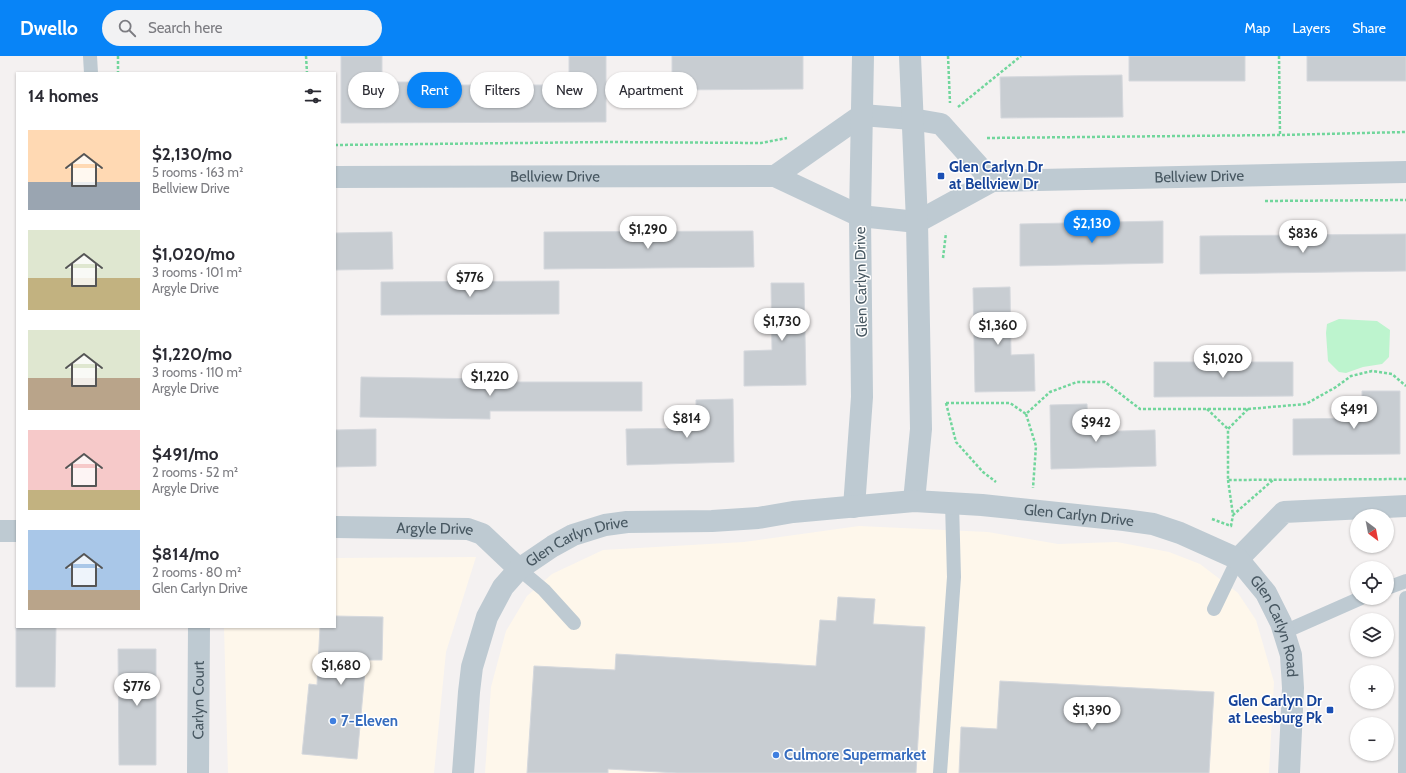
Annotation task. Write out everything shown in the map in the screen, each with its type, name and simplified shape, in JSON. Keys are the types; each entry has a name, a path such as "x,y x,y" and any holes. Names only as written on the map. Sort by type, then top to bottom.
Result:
{"street":[{"name":"Glen Carlyn Drive","path":"854,507 862,397 860,216 863,56"},
{"path":"910,56 917,222 921,429 914,501"},
{"path":"775,176 862,115 912,119 941,124 992,181"},
{"name":"Bellview Drive","path":"336,177 775,176 860,216 917,222 992,181 1406,172"},
{"name":"Glen Carlyn Drive","path":"463,773 472,667 488,617 503,588 519,569 553,546 573,535 605,525 627,522 750,519 793,512 914,501 952,503 1153,524 1180,532 1238,560"},
{"path":"1238,560 1284,512 1406,506"},
{"name":"Argyle Drive","path":"336,527 468,528 482,534 519,569"},
{"path":"0,531 16,531"},
{"name":"Glen Carlyn Road","path":"1238,560 1266,593 1281,623 1290,655 1293,688 1289,773"},
{"name":"Carlyn Court","path":"198,773 199,628"}],"lane":[{"path":"90,56 91,72"},
{"path":"940,773 954,577 952,503"},
{"path":"1214,609 1238,560"},
{"path":"519,569 544,590 574,623"},
{"path":"1394,585 1406,581"},
{"path":"1405,773 1406,598"},
{"path":"1284,632 1350,602"}],"path":[{"path":"118,56 118,72"},
{"path":"306,56 307,72"},
{"path":"948,56 950,106"},
{"path":"957,108 1021,56"},
{"path":"1279,56 1280,136"},
{"path":"980,138 1280,136 1406,132"},
{"path":"336,145 611,142 761,143 789,137"},
{"path":"1261,201 1406,200"},
{"path":"942,264 946,233 951,228"},
{"path":"1026,414 1050,392 1077,382 1105,382 1140,409 1248,409 1306,404 1336,387 1351,376 1372,371 1392,374 1406,386"},
{"path":"946,396 946,403 956,442 983,472 1002,486"},
{"path":"946,403 1010,403 1026,414 1036,446 1033,495"},
{"path":"1207,409 1228,429"},
{"path":"1208,518 1231,526 1233,515 1228,480 1228,429 1248,409"},
{"path":"1228,480 1406,479"},
{"path":"1233,515 1273,480"}],"shaded area":[{"path":"859,526 988,532 1058,544 1117,542 1169,552 1200,564 1238,593 1256,620 1274,682 1269,773 485,773 491,687 506,631 527,596 552,574 603,550 744,542"},
{"path":"476,557 446,652 434,773 228,773 224,628 336,628 336,558"}],"green space":[{"path":"1339,319 1377,321 1390,330 1389,357 1382,364 1363,367 1346,373 1339,372 1328,361 1326,333 1327,324"}],"building":[{"path":"341,56 382,56 382,72 348,72 348,108 399,108 399,82 407,82 407,108 462,108 462,85 470,85 470,108 534,108 534,85 542,85 542,108 597,108 597,72 569,72 569,56 606,56 606,122 341,123"},
{"path":"672,56 803,56 803,89 697,90 697,72 672,72"},
{"path":"1129,56 1245,56 1245,81 1129,81"},
{"path":"1307,56 1406,56 1406,81 1307,81"},
{"path":"1122,75 1123,117 1001,118 1000,77"},
{"path":"1163,221 1163,263 1020,266 1020,224"},
{"path":"753,231 754,267 544,269 544,232"},
{"path":"392,232 393,269 336,270 336,233"},
{"path":"1406,234 1406,271 1200,274 1200,236"},
{"path":"559,281 559,314 381,315 381,282"},
{"path":"771,283 804,283 806,385 744,386 744,351 772,350"},
{"path":"1010,287 1011,355 1034,354 1035,391 975,392 973,288"},
{"path":"1154,362 1293,362 1293,396 1154,397"},
{"path":"361,377 491,379 491,382 642,382 642,411 490,411 490,419 360,417"},
{"path":"1362,391 1400,391 1400,454 1293,455 1293,419 1362,418"},
{"path":"733,399 734,462 627,465 626,429 696,428 696,400"},
{"path":"1087,404 1088,432 1155,430 1156,466 1051,469 1050,405"},
{"path":"376,429 376,466 336,467 336,430"},
{"path":"838,597 875,599 873,624 925,627 916,773 677,773 608,769 608,773 527,773 534,666 615,670 616,654 816,666 820,620 836,621"},
{"path":"336,616 383,617 382,660 366,660 357,759 302,754 309,684 317,685 320,628 336,628"},
{"path":"16,628 56,628 55,687 16,687"},
{"path":"118,649 156,649 156,765 119,765"},
{"path":"1000,681 1214,692 1209,773 959,773 961,727 997,729"}],"place":[{"name":"Glen Carlyn Dr at Bellview Dr","path":"941,176"},
{"name":"Glen Carlyn Dr at Leesburg Pk","path":"1330,710"},
{"name":"7-Eleven","path":"333,721"},
{"name":"Culmore Supermarket","path":"776,755"}]}
